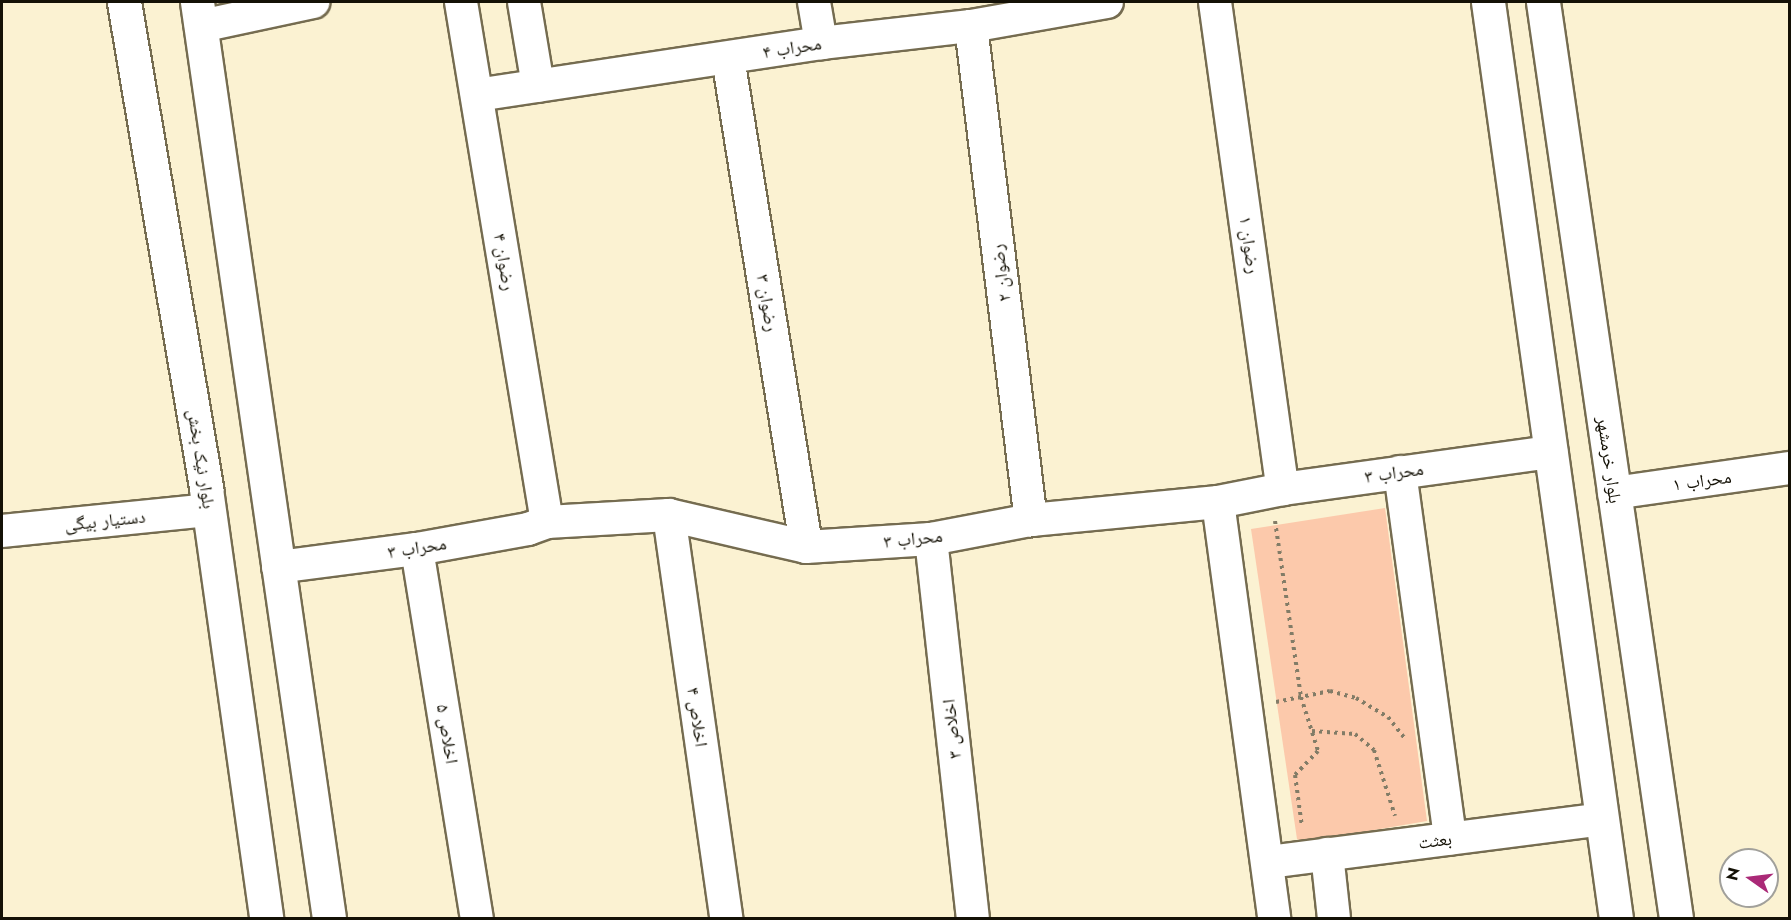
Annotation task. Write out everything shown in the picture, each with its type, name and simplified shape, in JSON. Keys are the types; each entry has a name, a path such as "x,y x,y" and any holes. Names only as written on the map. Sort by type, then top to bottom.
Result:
{"street":[{"name":"بلوار نیک بخش","path":"124,2 209,510 266,918"},
{"path":"313,2 199,14 329,918"},
{"name":"رضوان ۴","path":"461,2 547,522"},
{"path":"524,2 538,86"},
{"path":"814,2 821,43"},
{"name":"محراب ۴","path":"477,95 821,43 971,26 1099,2"},
{"name":"رضوان ۱","path":"1215,2 1276,490"},
{"path":"1488,2 1616,918"},
{"name":"بلوار خرمشهر","path":"1543,2 1676,918"},
{"name":"رضوان ۲","path":"971,26 1031,520"},
{"name":"رضوان ۳","path":"728,58 806,547"},
{"name":"محراب ۳","path":"278,567 417,549 528,529 547,522 669,514 806,547 931,539 1031,520 1218,502 1276,490 1551,452"},
{"name":"محراب ۱","path":"1614,493 1790,468"},
{"path":"1400,472 1450,839"},
{"path":"1218,502 1269,862 1274,918"},
{"name":"دستیار بیگی","path":"2,531 209,510"},
{"name":"اخلاص ۴","path":"669,514 726,918"},
{"name":"اخلاص ۳","path":"931,539 974,918"},
{"name":"اخلاص ۵","path":"417,549 477,918"},
{"name":"بعثت","path":"1269,862 1602,819"},
{"path":"1315,856 1334,918"}],"path":[{"path":"1276,490 1301,697 1318,751 1296,775 1315,856"},
{"path":"1248,709 1330,691 1356,698 1388,717 1408,743 1406,731"},
{"path":"1312,731 1355,734 1374,750 1403,845"}],"shaded area":[{"path":"1385,508 1427,821 1304,842 1297,839 1251,529"}]}
